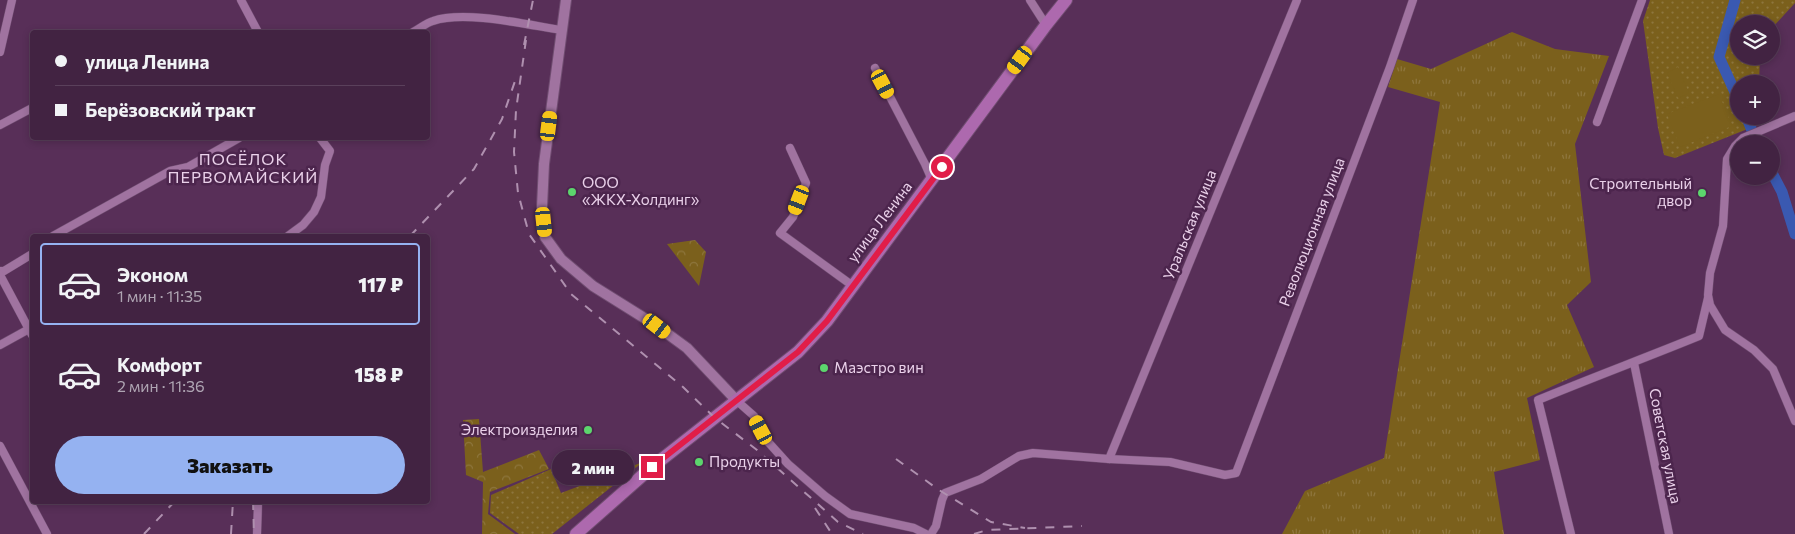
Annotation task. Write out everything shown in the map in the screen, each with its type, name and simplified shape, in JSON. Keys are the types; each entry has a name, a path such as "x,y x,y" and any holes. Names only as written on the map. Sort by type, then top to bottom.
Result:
{"main road":[{"name":"улица Ленина","path":"576,534 652,467 798,352 827,321 1046,24 1066,0"}],"street":[{"path":"0,52 12,0"},
{"path":"241,0 257,30"},
{"path":"566,0 544,164 542,207 545,237 561,259 593,286 657,326 687,348 737,401 754,416 769,443 788,464 824,496 850,514 914,528 926,534"},
{"path":"1030,0 1046,24"},
{"name":"Уральская улица","path":"1109,459 1297,0"},
{"name":"Революционная улица","path":"1109,459 1170,462 1225,475 1236,473 1390,67 1413,0"},
{"path":"1597,122 1642,0"},
{"path":"415,30 431,21 454,18 479,18 562,30"},
{"path":"875,68 932,180"},
{"path":"0,125 30,109"},
{"path":"1571,534 1538,400 1699,336 1708,295 1710,273 1723,226 1727,160 1735,146 1743,138 1794,116"},
{"path":"56,234 170,171 188,167 235,140"},
{"path":"291,234 314,212 321,197 325,166 330,151 322,140"},
{"path":"790,148 806,184 793,217 780,233 853,286"},
{"path":"0,270 4,271 30,255"},
{"path":"0,275 30,330"},
{"path":"1708,295 1710,305 1725,330 1754,350 1773,369 1795,421"},
{"path":"0,345 30,332"},
{"name":"Советская улица","path":"1634,363 1669,534"},
{"path":"0,446 30,500"},
{"path":"931,534 936,526 945,493 981,479 1019,456 1032,453 1109,459"},
{"path":"32,504 47,534"},
{"path":"257,534 258,504"}],"green space":[{"path":"1650,0 1795,0 1795,3 1780,19 1780,15 1730,15 1730,65 1760,65 1759,75 1730,75 1730,125 1758,125 1675,158 1664,155 1658,128 1643,21"},
{"path":"1512,32 1555,49 1609,56 1575,144 1591,282 1567,305 1594,367 1527,398 1540,460 1494,472 1504,534 1282,534 1305,491 1384,458 1440,102 1388,87 1397,59 1431,69"},
{"path":"1678,67 1689,93 1678,98 1667,73"},
{"path":"1719,94 1732,126 1680,147 1667,114"},
{"path":"695,240 706,252 699,286 667,244"},
{"path":"479,419 483,472 539,450 549,469 490,492 488,514 515,534 482,534 483,482 466,475 463,420"},
{"path":"643,462 552,534 519,534 490,513 491,495 551,469 561,493"}],"waterway":[{"path":"1730,81 1719,57 1735,0"},
{"path":"1750,125 1753,133"},
{"path":"1778,185 1795,234"}],"railway":[{"path":"524,45 533,0"},
{"path":"526,40 516,110 514,152 518,193 529,234 571,294 683,387 715,418 757,450 838,522 863,534"},
{"path":"412,234 474,169 502,119 515,81"},
{"path":"896,459 939,490 991,522 1025,528"},
{"path":"144,534 172,504"},
{"path":"231,534 233,504"},
{"path":"253,504 254,534"},
{"path":"815,508 832,534"},
{"path":"974,534 987,530 1082,526"}],"place":[{"name":"ООО «ЖКХ-Холдинг»","path":"572,192"},
{"name":"Строительный двор","path":"1702,193"},
{"name":"Маэстро вин","path":"824,368"},
{"name":"Электроизделия","path":"588,430"},
{"name":"Продукты","path":"699,462"}],"district":[{"name":"ПОСЁЛОК ПЕРВОМАЙСКИЙ","path":"243,168"}],"route":[{"path":"652,467 751,391 798,352 827,321 942,167"}]}
